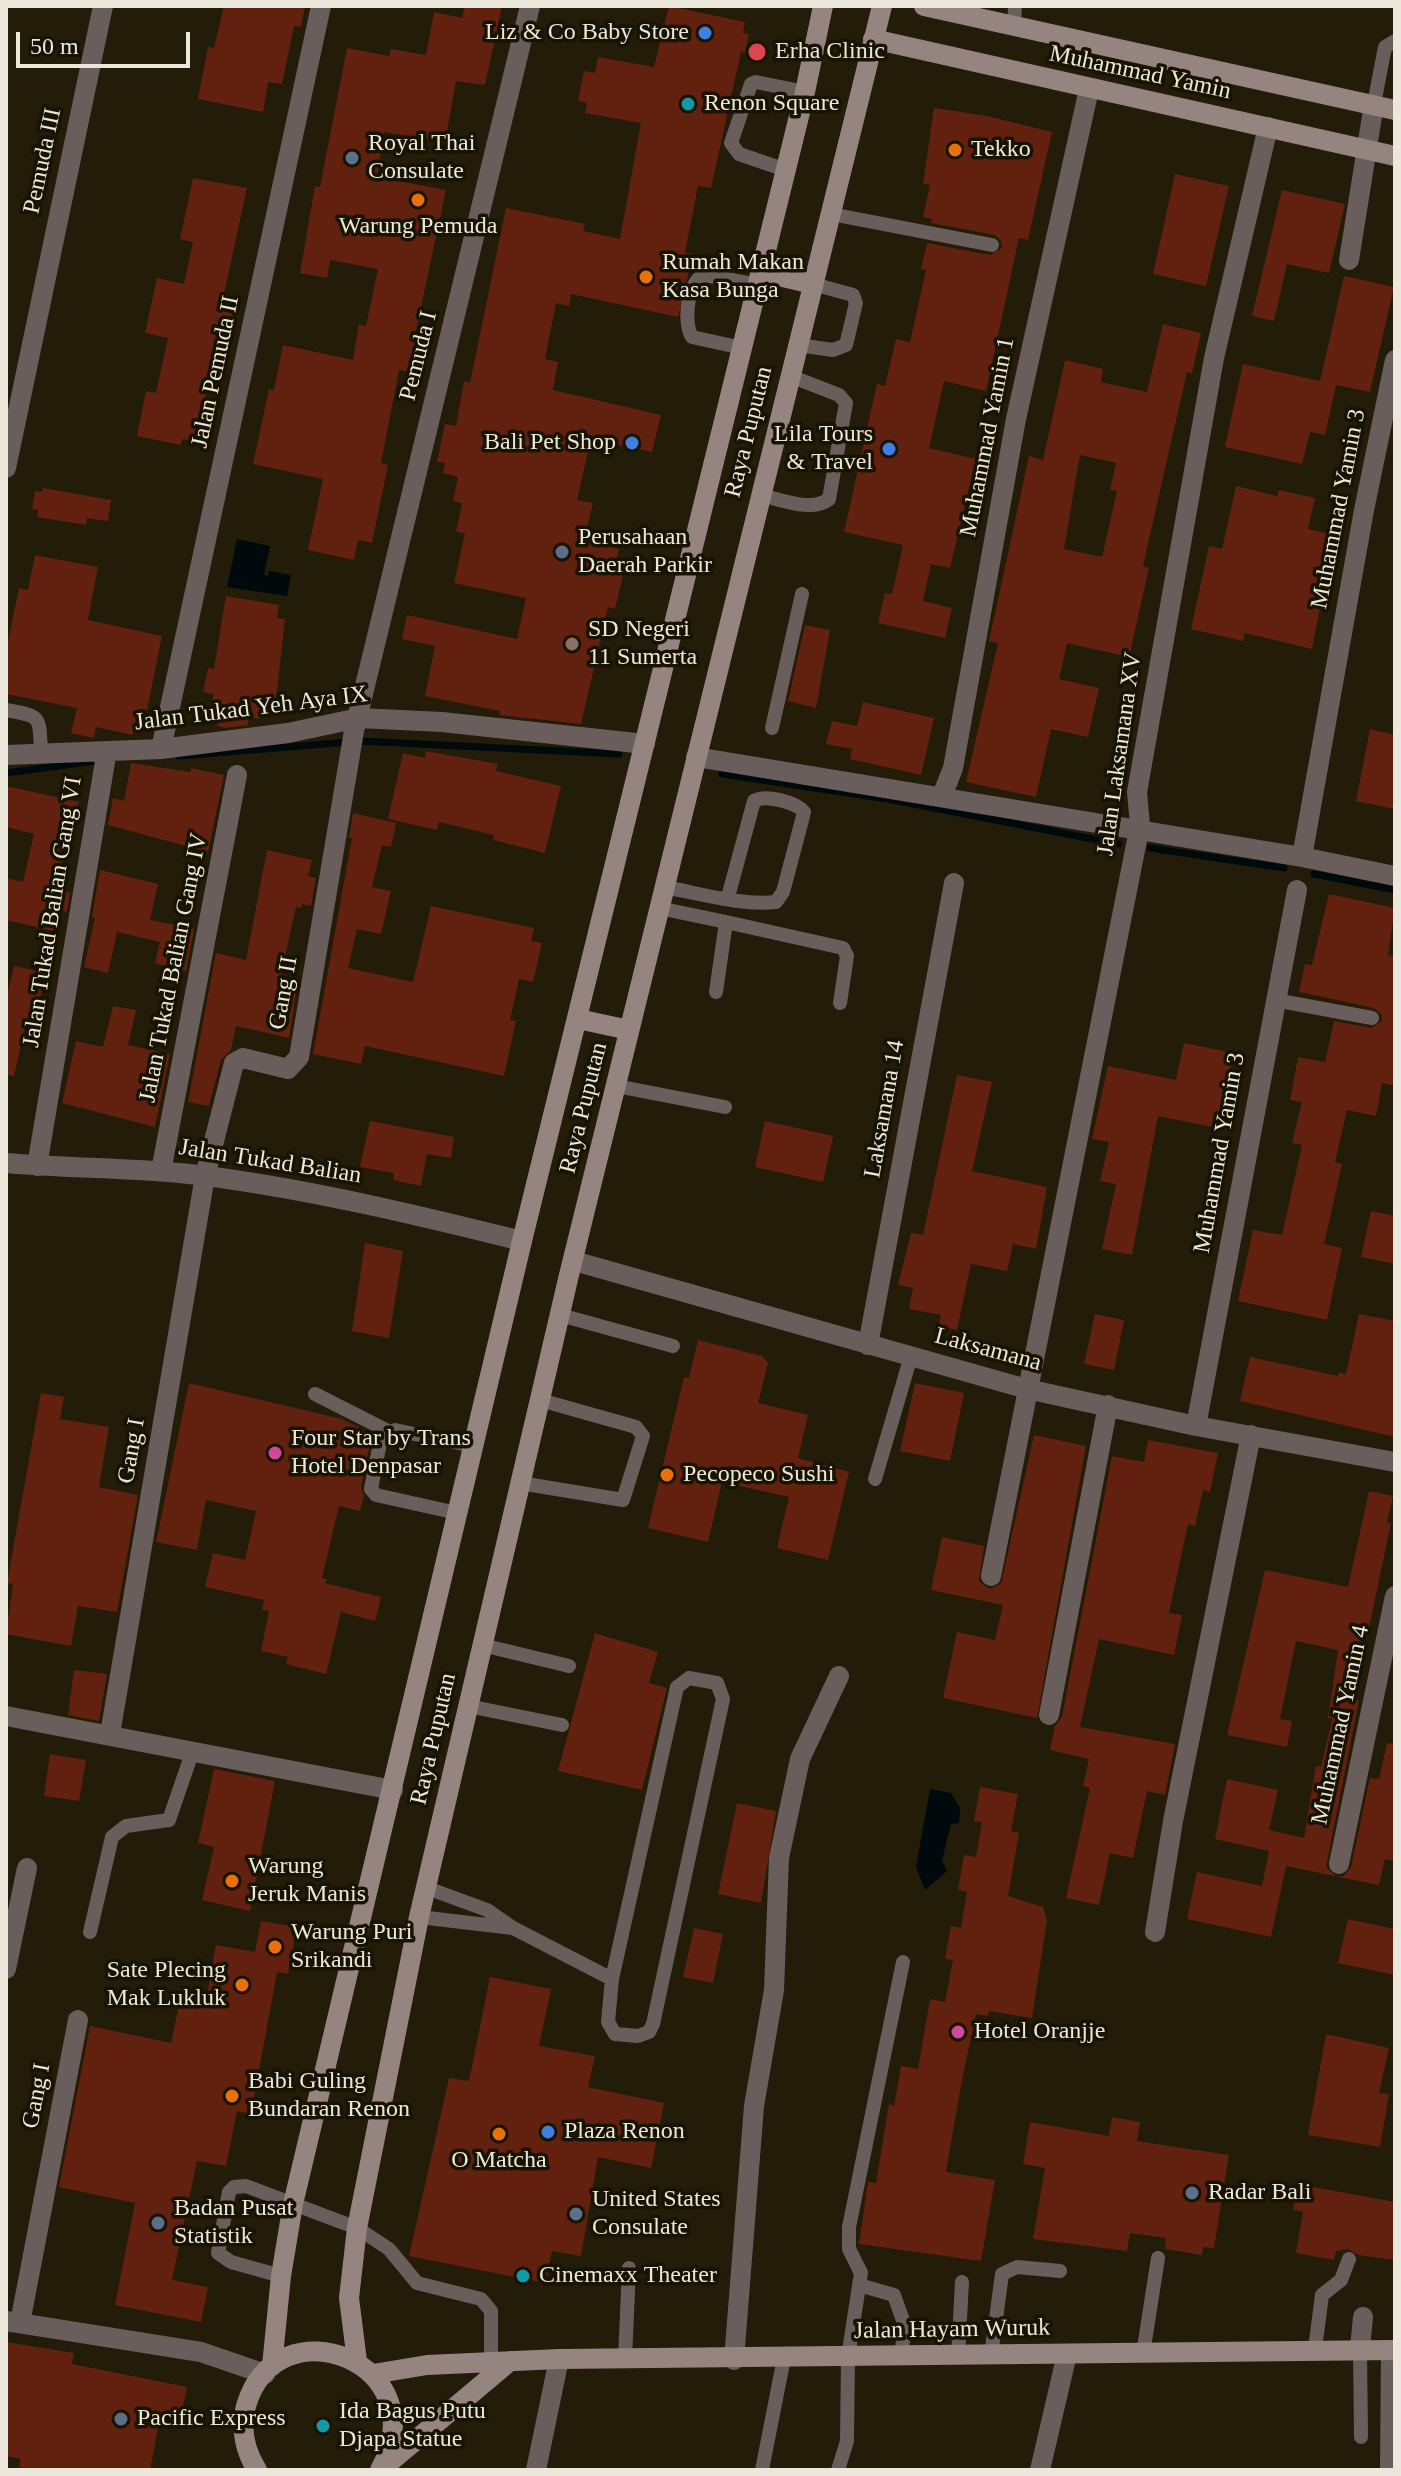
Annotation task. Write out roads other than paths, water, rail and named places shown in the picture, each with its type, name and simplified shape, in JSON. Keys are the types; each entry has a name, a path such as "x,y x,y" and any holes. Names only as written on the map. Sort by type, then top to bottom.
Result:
{"main road":[{"name":"Raya Puputan","path":"242,2470 246,2447 244,2413 263,2376 293,2204 522,1241 786,170 823,6"},
{"name":"Raya Puputan","path":"357,2361 349,2298 357,2228 419,1917 629,1030 882,6"},
{"name":"Muhammad Yamin","path":"925,6 1014,16 1395,110"},
{"name":"Muhammad Yamin","path":"873,39 1395,156"},
{"path":"759,278 813,284"},
{"path":"578,1019 629,1030"},
{"name":"Jalan Hayam Wuruk","path":"373,2374 427,2365 559,2359 734,2360 1360,2348 1393,2350"},
{"path":"263,2376 304,2352 322,2351 357,2361 373,2374 386,2392 392,2412 389,2453 380,2470"},
{"path":"380,2470 501,2361"},
{"path":"246,2447 257,2470"}],"street":[{"name":"Pemuda III","path":"6,468 103,6"},
{"name":"Jalan Pemuda II","path":"161,749 321,6"},
{"name":"Pemuda I","path":"354,736 530,6"},
{"name":"Muhammad Yamin 1","path":"942,796 953,768 1016,419 1089,89"},
{"path":"1349,260 1374,104"},
{"name":"Jalan Laksamana XV","path":"991,1576 1138,832 1137,792 1214,358 1268,127"},
{"name":"Muhammad Yamin 3","path":"1302,857 1364,510 1395,360"},
{"name":"Jalan Tukad Yeh Aya IX","path":"6,755 41,751 161,749 288,733 354,736 442,722 645,744"},
{"name":"Gang II","path":"205,1176 234,1063 243,1058 288,1069 299,1057 354,736"},
{"path":"696,757 1302,857 1395,876"},
{"name":"Jalan Tukad Balian Gang VI","path":"37,1166 105,762"},
{"name":"Jalan Tukad Balian Gang IV","path":"161,1171 237,775"},
{"name":"Laksamana 14","path":"868,1345 954,883"},
{"name":"Muhammad Yamin 3","path":"1196,1426 1297,890"},
{"name":"Jalan Tukad Balian","path":"6,1163 205,1176 397,1210 522,1241"},
{"name":"Gang I","path":"110,1734 205,1176"},
{"name":"Laksamana","path":"574,1261 1027,1389 1196,1426 1395,1462"},
{"path":"1049,1715 1108,1405"},
{"path":"1155,1932 1173,1821 1251,1435"},
{"name":"Muhammad Yamin 4","path":"1339,1864 1395,1596"},
{"path":"734,2360 754,2106 774,1990 779,1858 800,1759 839,1676"},
{"path":"6,1716 393,1790"},
{"path":"6,1969 27,1868"},
{"name":"Gang I","path":"13,2322 78,2020"},
{"path":"1360,2348 1363,2317"},
{"path":"13,2322 158,2344 219,2357 263,2376"},
{"path":"1390,2470 1393,2350"},
{"path":"1040,2470 1067,2354"},
{"path":"536,2470 559,2359"}],"lane":[{"path":"1374,104 1385,47 1395,41"},
{"path":"786,170 739,154 731,143 751,84 756,82 805,92"},
{"path":"831,214 992,245"},
{"path":"742,348 692,337 685,323 695,283 705,275 759,278"},
{"path":"798,345 833,350 846,345 856,303 853,295 813,284"},
{"path":"760,495 812,505 822,505 829,499 846,403 839,395 790,376"},
{"path":"772,728 802,594"},
{"path":"6,710 36,716 40,721 41,751"},
{"path":"664,887 728,897 776,902 783,892 804,812 800,807 764,798 754,801 728,897"},
{"path":"659,908 843,948 847,956 840,1003"},
{"path":"716,992 726,922"},
{"path":"1275,1000 1372,1018"},
{"path":"616,1086 725,1107"},
{"path":"560,1315 673,1346"},
{"path":"875,1479 911,1356"},
{"path":"315,1394 388,1431 473,1446"},
{"path":"520,1483 623,1500 643,1436 636,1427 540,1400"},
{"path":"388,1431 381,1438 371,1489 376,1495 457,1513"},
{"path":"482,1645 569,1666"},
{"path":"689,1678 717,1683 723,1699 649,2032 638,2036 611,2030 612,1979 677,1687 689,1678"},
{"path":"468,1706 562,1725"},
{"path":"90,1932 112,1837 126,1826 169,1820 192,1753"},
{"path":"427,1888 471,1902 513,1928 612,1979"},
{"path":"419,1917 513,1928"},
{"path":"838,2470 847,2441 848,2357 861,2273 849,2249 849,2227 903,1962"},
{"path":"281,2276 223,2259 217,2246 229,2192 234,2187 246,2186 357,2228 389,2249 417,2283 487,2303 501,2361"},
{"path":"1143,2354 1158,2258"},
{"path":"1315,2349 1322,2295 1341,2280 1349,2259"},
{"path":"991,2356 1002,2274 1017,2267 1060,2271"},
{"path":"625,2358 629,2268"},
{"path":"958,2356 962,2282"},
{"path":"859,2285 886,2292 898,2303 905,2326 901,2356"},
{"path":"1360,2348 1361,2437"},
{"path":"762,2470 784,2358"}],"waterway":[{"path":"179,756 361,741 619,754"},
{"path":"6,773 95,761"},
{"path":"722,774 888,799 1118,844"},
{"path":"1150,848 1284,868"},
{"path":"1314,874 1395,890"}],"place":[{"name":"Liz & Co Baby Store","path":"705,33"},
{"name":"Erha Clinic","path":"757,52"},
{"name":"Renon Square","path":"688,104"},
{"name":"Tekko","path":"955,150"},
{"name":"Royal Thai Consulate","path":"352,158"},
{"name":"Warung Pemuda","path":"418,200"},
{"name":"Rumah Makan Kasa Bunga","path":"646,277"},
{"name":"Bali Pet Shop","path":"632,443"},
{"name":"Lila Tours & Travel","path":"889,449"},
{"name":"Perusahaan Daerah Parkir","path":"562,552"},
{"name":"SD Negeri 11 Sumerta","path":"572,644"},
{"name":"Four Star by Trans Hotel Denpasar","path":"275,1453"},
{"name":"Pecopeco Sushi","path":"667,1475"},
{"name":"Warung Jeruk Manis","path":"232,1881"},
{"name":"Warung Puri Srikandi","path":"275,1947"},
{"name":"Sate Plecing Mak Lukluk","path":"242,1985"},
{"name":"Hotel Oranjje","path":"958,2032"},
{"name":"Babi Guling Bundaran Renon","path":"232,2096"},
{"name":"Plaza Renon","path":"548,2132"},
{"name":"O Matcha","path":"499,2134"},
{"name":"Radar Bali","path":"1192,2193"},
{"name":"United States Consulate","path":"576,2214"},
{"name":"Badan Pusat Statistik","path":"158,2223"},
{"name":"Cinemaxx Theater","path":"523,2276"},
{"name":"Pacific Express","path":"121,2419"},
{"name":"Ida Bagus Putu Djapa Statue","path":"323,2426"}]}
